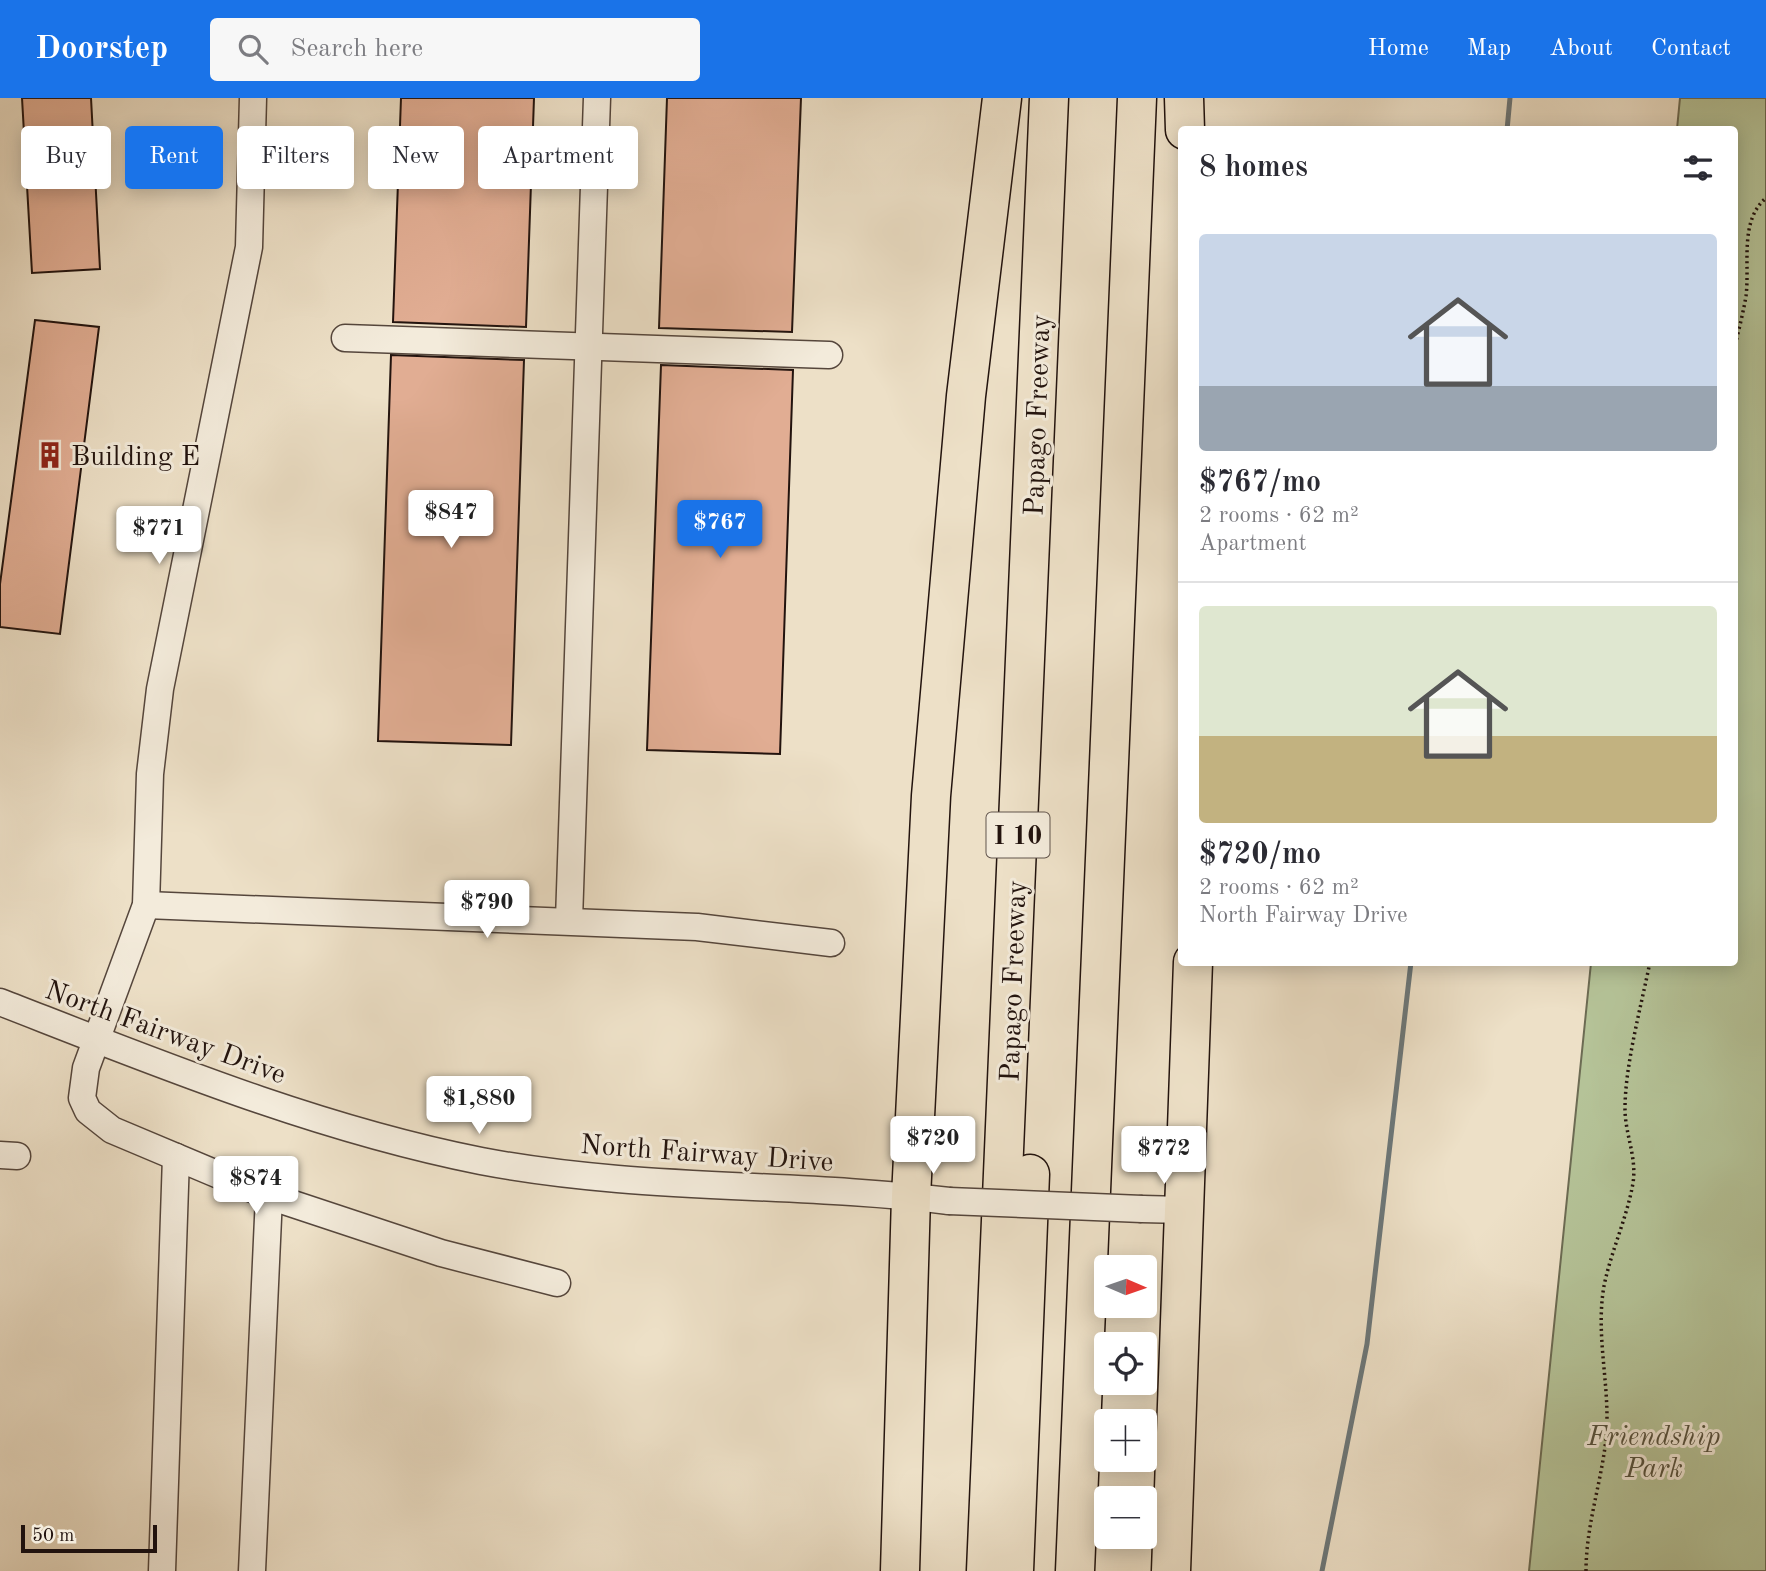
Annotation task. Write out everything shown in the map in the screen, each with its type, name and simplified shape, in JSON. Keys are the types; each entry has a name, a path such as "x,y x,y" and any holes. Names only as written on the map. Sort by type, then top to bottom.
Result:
{"highway":[{"path":"900,1571 911,1197 931,796 966,397 1002,98"},
{"name":"Papago Freeway","path":"986,1571 1049,98"},
{"path":"1014,1571 1076,98"},
{"path":"1075,1571 1137,98"},
{"path":"1184,98 1185,126"},
{"path":"1171,1571 1194,966"}],"street":[{"path":"253,98 250,247 160,689 150,774 146,905 82,1084 82,1098 88,1111 112,1130 270,1196 440,1253 557,1283"},
{"path":"569,919 597,98"},
{"path":"345,338 829,355"},
{"path":"146,905 569,919 697,926 831,943"},
{"name":"North Fairway Drive","path":"0,1002 285,1109 384,1139 482,1161 587,1177 697,1187 911,1197 949,1202 1184,1210"},
{"path":"162,1571 176,1157"},
{"path":"252,1571 270,1196"}],"path":[{"path":"1738,332 1746,296 1748,241 1755,208 1766,198"},
{"path":"1586,1571 1593,1507 1606,1439 1607,1388 1599,1331 1604,1284 1634,1181 1633,1151 1625,1110 1637,1023 1649,966"}],"green space":[{"name":"Friendship Park","path":"1680,98 1766,98 1766,1571 1529,1571 1591,966 1738,966 1738,126 1677,126"}],"building":[{"path":"22,98 91,98 92,126 24,126"},
{"path":"401,98 534,98 533,126 478,126 478,189 531,189 526,327 393,322 398,189 464,189 464,126 400,126"},
{"path":"667,98 801,98 792,332 659,328"},
{"path":"27,189 96,189 100,269 32,273"},
{"name":"Building E","path":"35,320 99,327 60,634 0,627 0,584"},
{"path":"391,355 524,360 511,745 378,741"},
{"path":"661,365 793,370 780,754 647,750"}],"waterway":[{"path":"1507,126 1510,98"},
{"path":"1322,1571 1367,1344 1411,966"}],"place":[{"name":"Building E","path":"50,455"}]}
